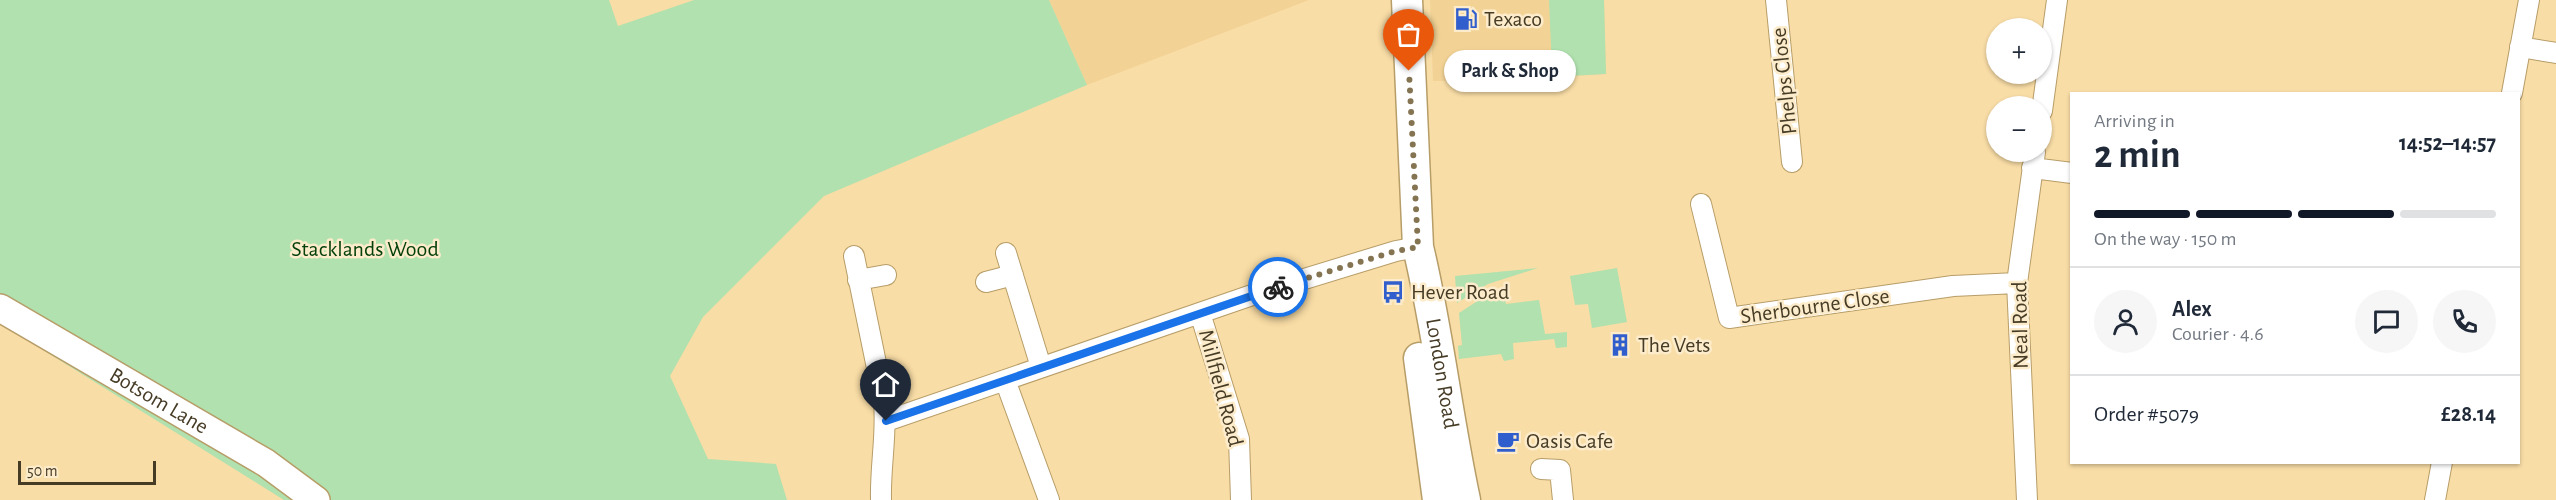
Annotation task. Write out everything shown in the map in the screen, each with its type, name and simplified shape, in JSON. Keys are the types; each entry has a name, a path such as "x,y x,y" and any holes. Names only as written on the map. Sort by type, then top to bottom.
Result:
{"main road":[{"name":"London Road","path":"1407,0 1418,247 1465,500"},
{"name":"London Road","path":"1418,247 1412,289 1438,500"}],"street":[{"name":"Phelps Close","path":"1776,0 1791,162"},
{"path":"2044,96 2057,0"},
{"path":"2512,92 2529,0"},
{"path":"2520,47 2556,53"},
{"name":"Neal Road","path":"2027,500 2017,283 2034,162"},
{"path":"2040,162 2070,172"},
{"name":"Sherbourne Close","path":"1701,204 1729,318 1953,286 2017,283"},
{"name":"Millfield Road","path":"886,421 1200,313 1418,247"},
{"path":"1006,253 1041,367"},
{"path":"854,256 884,402 886,421 880,463 881,500"},
{"path":"858,280 886,274"},
{"path":"986,282 1013,275"},
{"name":"Botsom Lane","path":"0,308 266,463 316,500"},
{"name":"Millfield Road","path":"1200,313 1239,439 1241,500"},
{"path":"1005,380 1059,500"},
{"path":"2435,500 2442,464"},
{"path":"1559,470 1563,500"}],"shaded area":[{"path":"1049,0 1309,0 1087,85"},
{"path":"1430,0 1604,0 1606,74 1517,79 1511,76 1484,77 1477,81 1433,81"}],"green space":[{"name":"Stacklands Wood","path":"0,0 609,0 618,26 694,0 1049,0 1087,85 824,196 703,317 670,376 708,459 776,464 787,500 284,500 0,323"},
{"path":"1549,0 1604,0 1606,74 1517,79 1511,76 1483,78 1483,69 1514,68 1519,72 1552,70"},
{"path":"1538,268 1488,284 1457,303 1455,276"},
{"path":"1617,268 1627,322 1592,328 1588,304 1575,305 1570,276"},
{"path":"1500,291 1504,295 1506,304 1539,300 1545,334 1567,332 1567,347 1556,348 1554,339 1513,343 1514,359 1504,361 1501,354 1459,359 1458,346 1462,345 1459,313 1490,293"}],"way so far":[{"path":"1278,287 1396,251 1418,247 1409,71"}],"place":[{"name":"Texaco","path":"1466,19"},
{"name":"Park & Shop","path":"1409,71"},
{"name":"Hever Road","path":"1393,292"},
{"name":"The Vets","path":"1620,345"},
{"name":"Oasis Cafe","path":"1508,441"}],"route":[{"path":"886,421 1278,287"}]}
